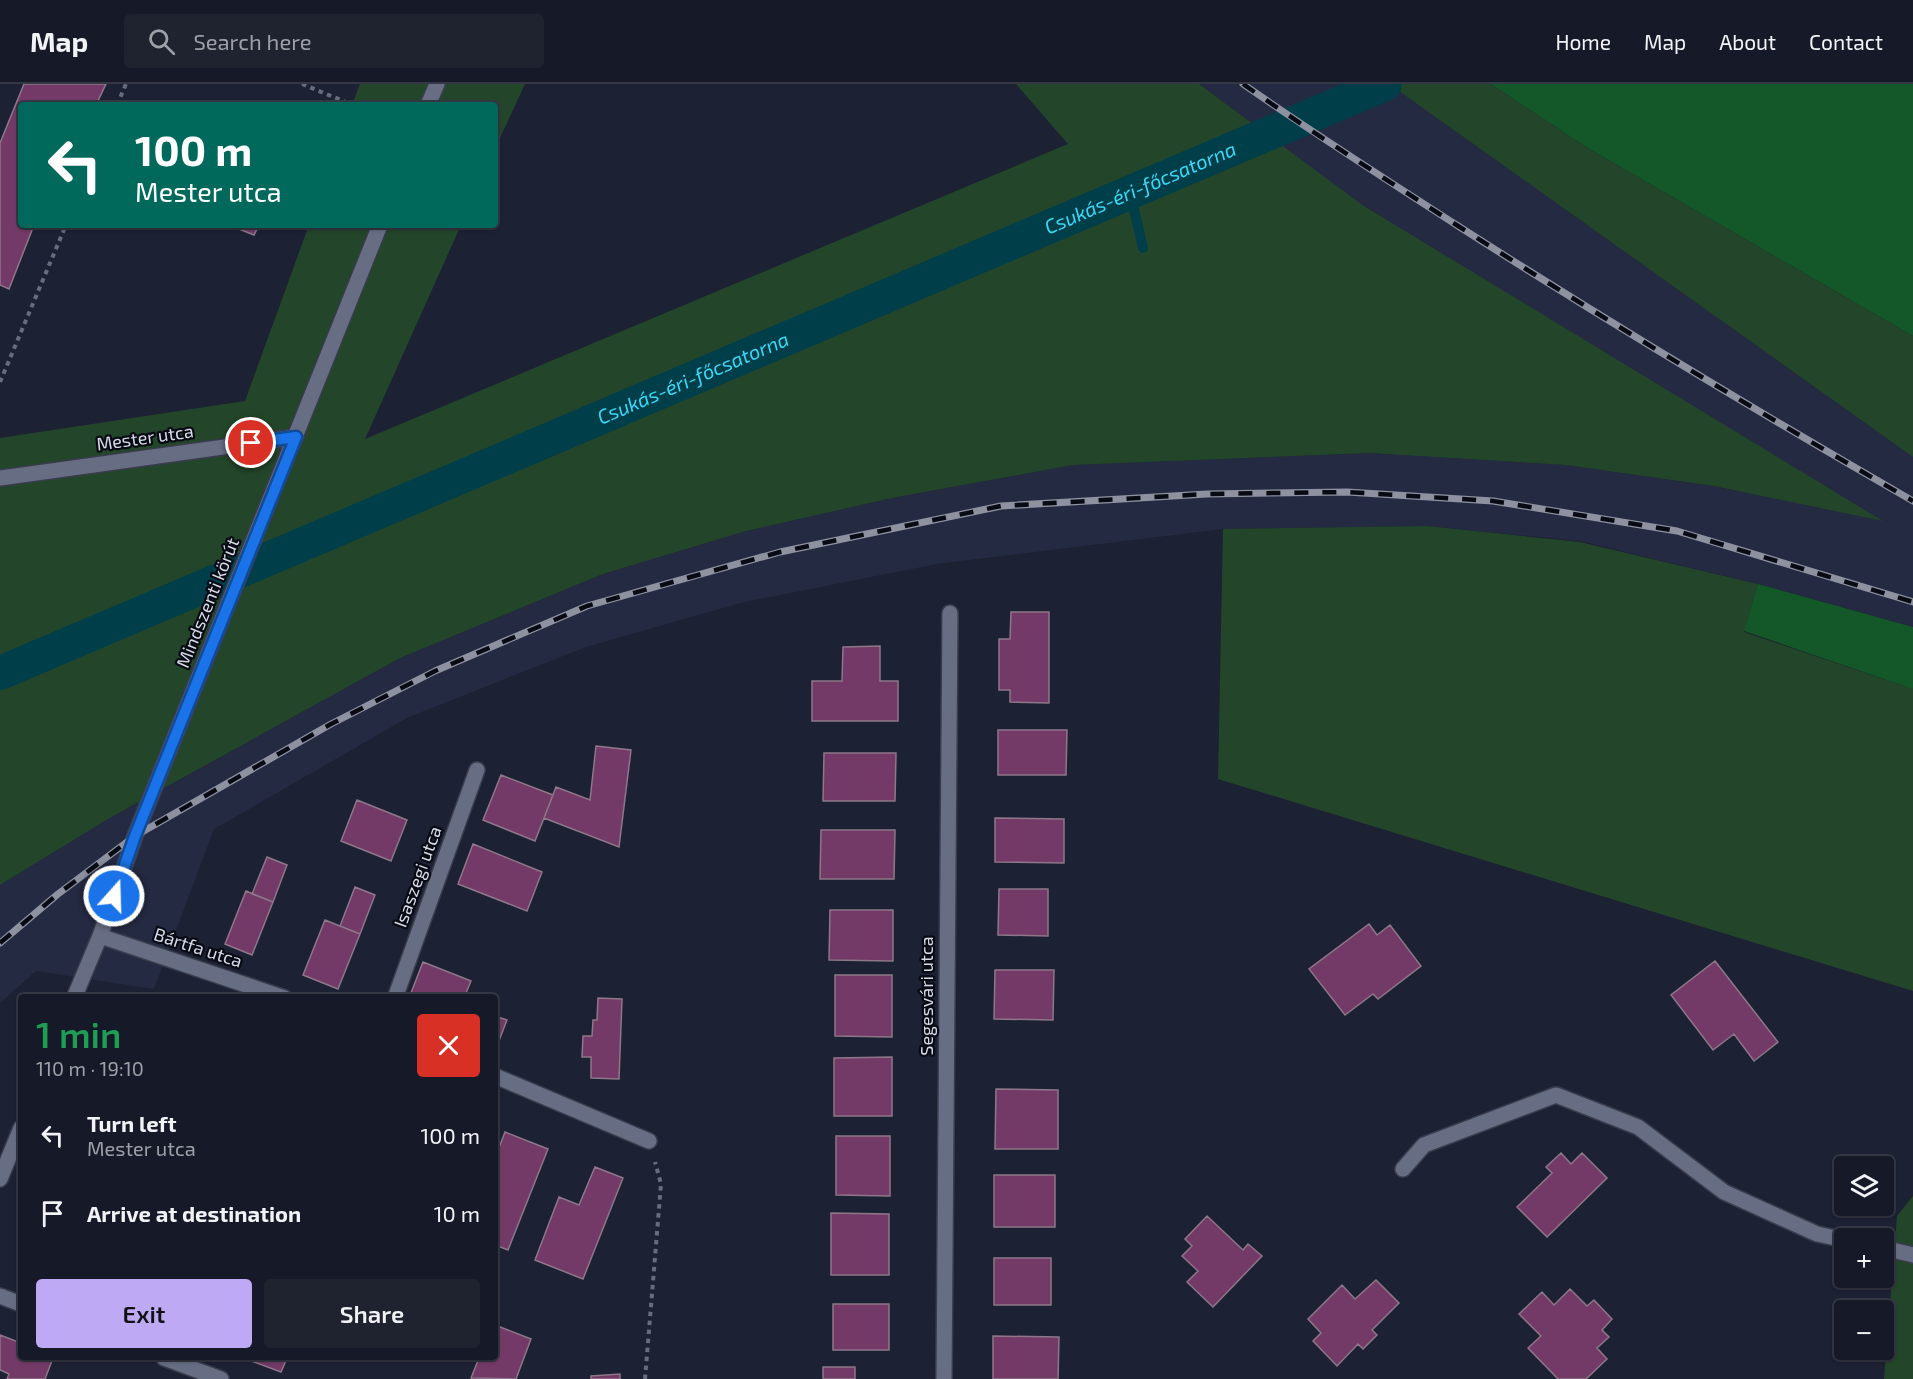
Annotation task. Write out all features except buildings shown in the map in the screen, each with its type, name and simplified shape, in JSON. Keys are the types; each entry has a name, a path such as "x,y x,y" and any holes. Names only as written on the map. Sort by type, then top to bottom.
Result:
{"street":[{"path":"429,102 436,84"},
{"name":"Mindszenti körút","path":"76,994 100,936 135,836 379,228"},
{"name":"Mester utca","path":"0,478 296,437"},
{"name":"Segesvári utca","path":"944,1379 950,613"},
{"name":"Isaszegi utca","path":"396,994 477,770"},
{"name":"Bártfa utca","path":"100,936 273,994"},
{"path":"498,1077 650,1142"},
{"path":"1403,1169 1424,1144 1556,1095 1638,1127 1724,1192 1817,1234 1834,1238"},
{"path":"0,1179 18,1135"},
{"path":"1894,1250 1913,1255"},
{"path":"0,1296 18,1303"},
{"path":"169,1360 221,1379"}],"path":[{"path":"118,102 126,84"},
{"path":"302,84 346,102"},
{"path":"0,382 65,228"},
{"path":"645,1379 661,1184 650,1142"}],"shaded area":[{"path":"1199,84 1389,84 1913,457 1913,627 1758,584 1580,541 1427,526 1223,529 937,564 744,602 586,647 409,717 214,829 154,989 36,971 0,1003 0,885 108,819 400,658 603,574 746,531 892,498 1073,465 1369,453 1566,465 1714,486 1881,520 1364,206"}],"green space":[{"path":"360,84 525,84 498,142 498,102 353,102"},
{"path":"1016,84 1199,84 1364,206 1883,521 1714,486 1566,465 1369,453 1073,465 892,498 746,531 603,574 400,658 108,819 0,885 0,438 245,401 308,228 460,228 365,439 1068,144"},
{"path":"1389,84 1491,84 1586,147 1913,336 1913,457"},
{"path":"1491,84 1913,84 1913,336 1586,147"},
{"path":"1427,526 1580,542 1758,584 1744,632 1913,689 1913,991 1218,779 1223,529"},
{"path":"1758,584 1913,627 1913,689 1744,631"},
{"path":"1913,1196 1913,1379 1884,1379 1886,1360 1894,1360 1894,1300 1890,1300 1891,1288 1894,1288 1897,1216"}],"waterway":[{"name":"Csukás-éri-főcsatorna","path":"0,673 1385,84"},
{"path":"1127,194 1134,209 1143,248"}],"railway":[{"path":"1243,84 1455,224 1568,295 1740,400 1913,501"},
{"path":"0,943 58,894 135,836 331,724 435,671 587,606 780,552 1001,506 1207,494 1347,492 1493,501 1677,531 1913,602"}],"route":[{"path":"114,896 135,836 296,437 251,443"}]}
